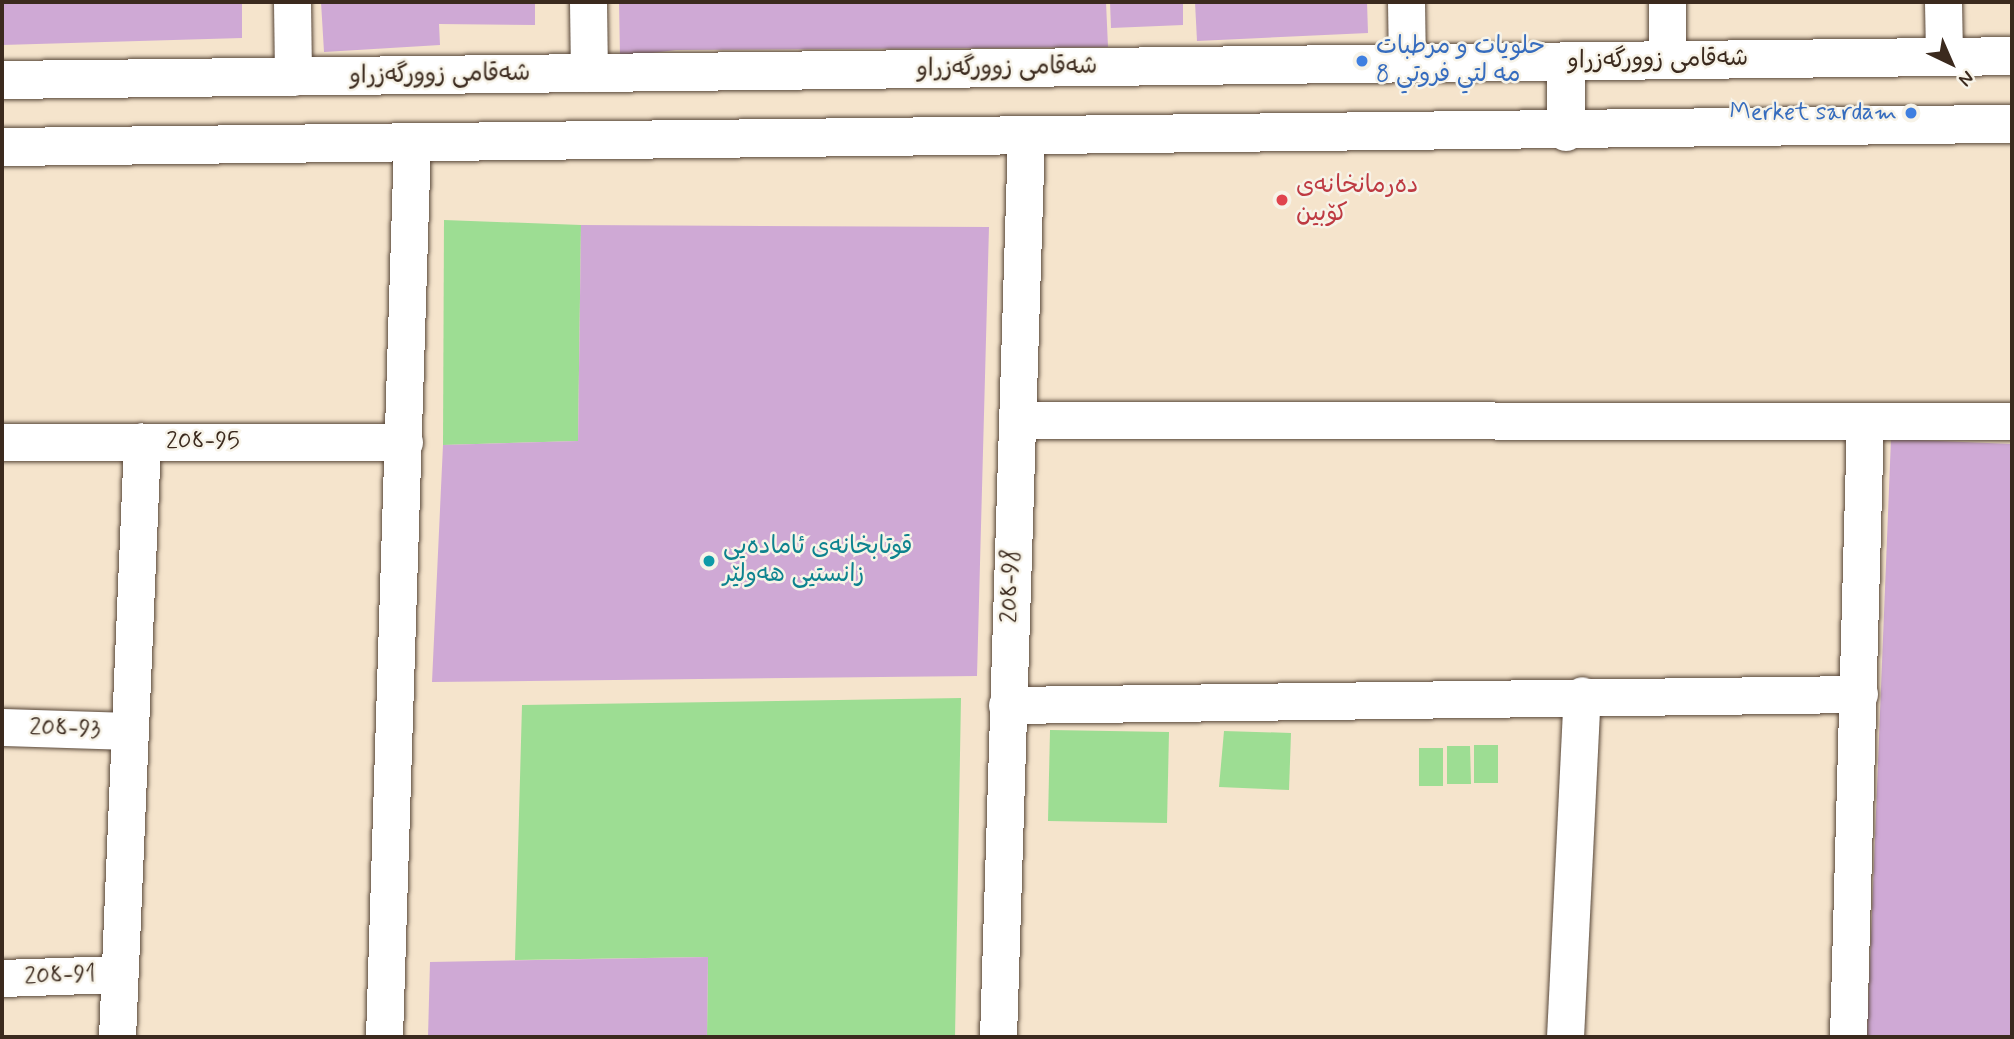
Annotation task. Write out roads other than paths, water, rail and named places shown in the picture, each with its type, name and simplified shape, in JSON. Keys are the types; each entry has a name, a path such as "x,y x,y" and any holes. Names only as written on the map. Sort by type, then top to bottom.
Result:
{"main road":[{"name":"شەقامی زوورگەزراو","path":"2,80 2012,56"},
{"path":"1566,62 1566,132"},
{"path":"2,147 1026,135 1566,132 2012,124"}],"street":[{"path":"292,2 293,77"},
{"path":"588,2 589,73"},
{"path":"1406,2 1407,63"},
{"path":"1667,2 1667,60"},
{"path":"1943,2 1944,57"},
{"name":"208-98","path":"998,1037 1026,135"},
{"path":"384,1037 412,142"},
{"path":"1017,420 2012,421"},
{"path":"1848,1037 1865,421"},
{"name":"208-95","path":"2,442 404,442"},
{"path":"117,1037 127,731 142,442"},
{"path":"1007,705 1582,695 1859,694"},
{"path":"1565,1037 1582,695"},
{"name":"208-93","path":"2,727 127,731"},
{"name":"208-91","path":"2,978 119,974"}],"place":[{"name":"حلويات و مرطبات مه لتي فروتي 8","path":"1362,61"},
{"name":"Merket sardam","path":"1911,113"},
{"name":"دەرمانخانەی کۆبین","path":"1282,200"},
{"name":"قوتابخانەی ئامادەیی زانستیی هەولێر","path":"709,561"}]}
